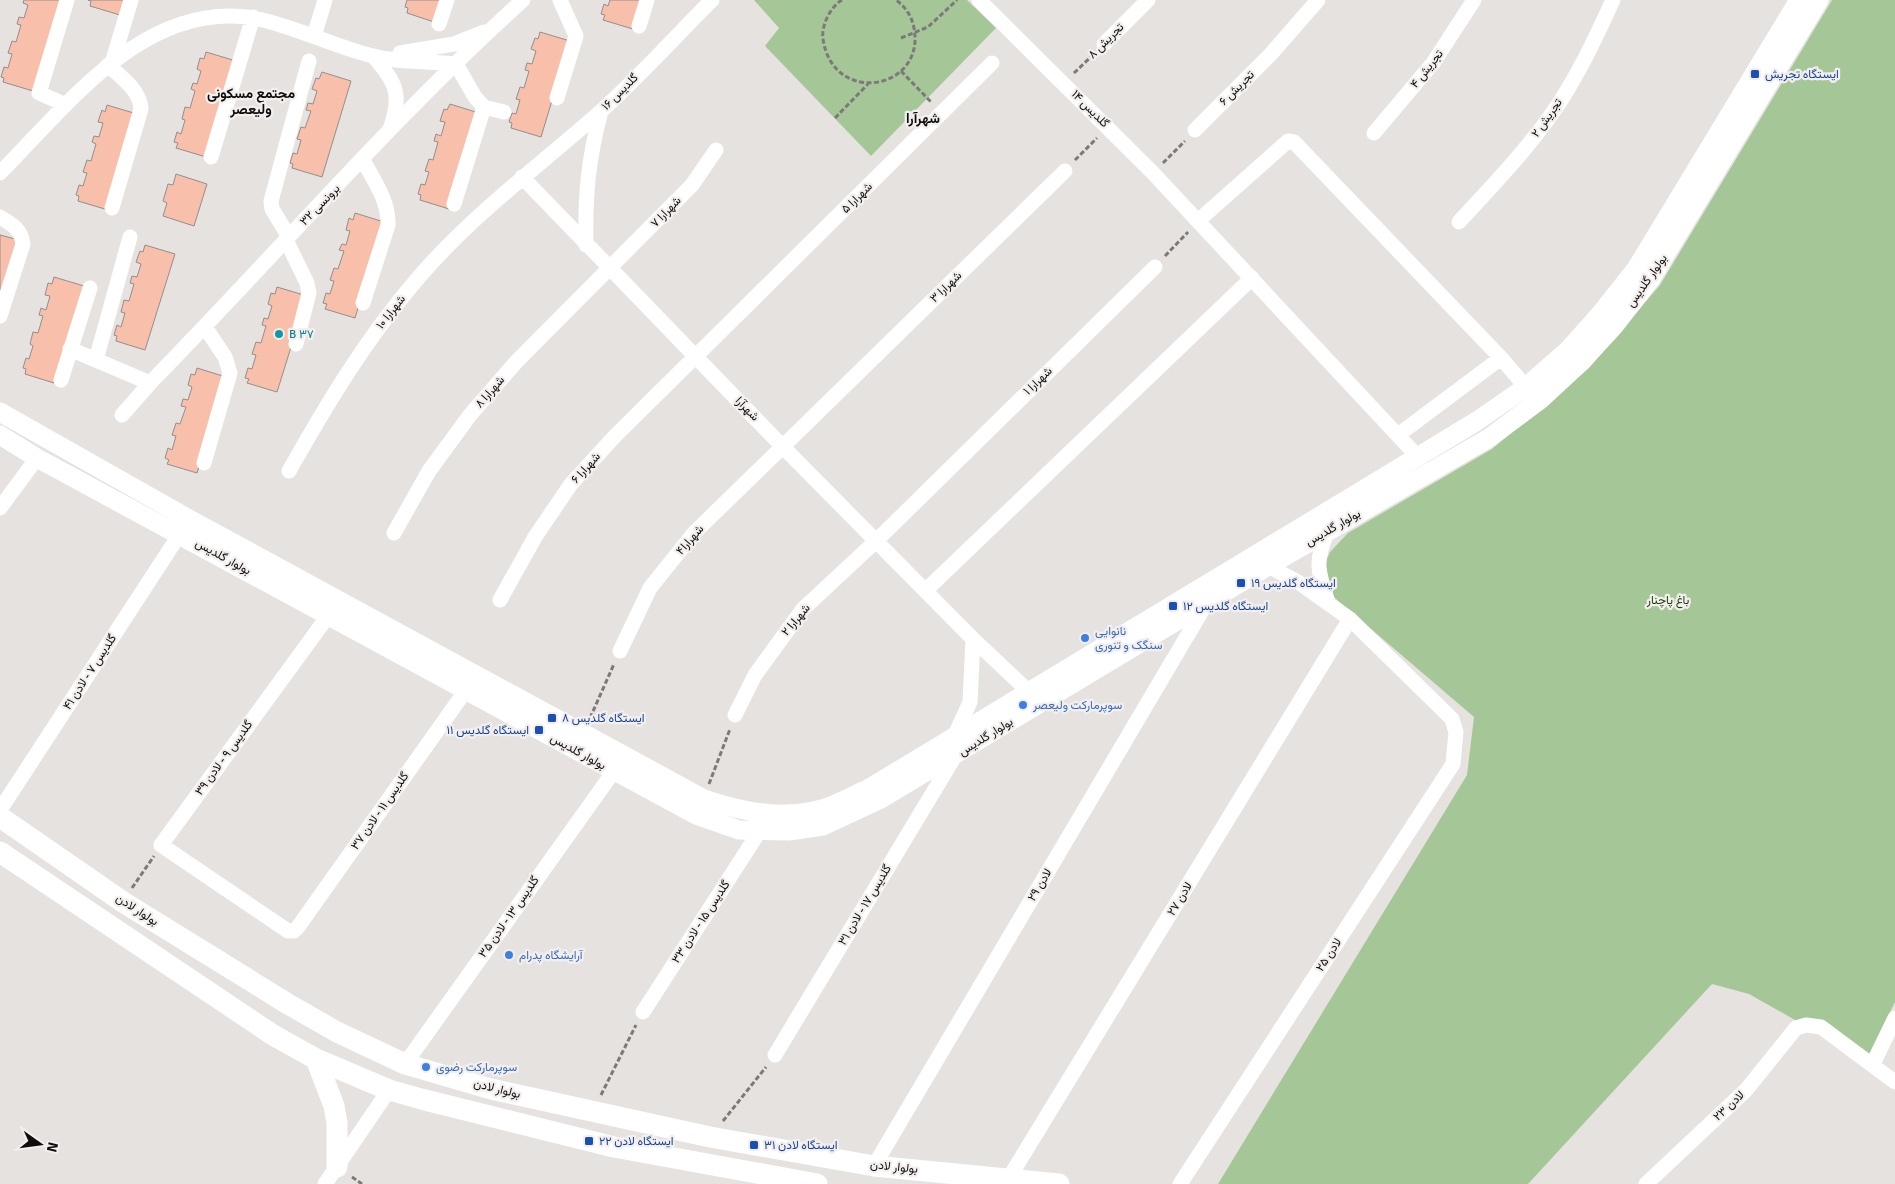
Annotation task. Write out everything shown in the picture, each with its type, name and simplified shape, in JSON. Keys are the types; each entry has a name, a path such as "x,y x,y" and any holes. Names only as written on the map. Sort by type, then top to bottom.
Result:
{"main road":[{"name":"بولوار لادن","path":"0,817 123,902 288,1004 338,1032 405,1064 491,1089 710,1137 874,1166 1059,1184"},
{"path":"0,852 273,1035 316,1059 389,1090 614,1148 817,1184"},
{"path":"316,1059 334,1106 338,1123 331,1176"}],"street":[{"path":"64,104 39,93 67,0"},
{"path":"110,62 131,0"},
{"path":"314,36 325,0"},
{"path":"439,24 447,0"},
{"name":"برونسی ۳۲","path":"122,415 150,383 389,133 489,30 523,0"},
{"path":"557,98 576,36 560,0"},
{"path":"639,26 647,0"},
{"name":"گلدیس ۱۶","path":"522,178 601,111 712,0"},
{"name":"گلدیس ۱۴","path":"979,0 1065,83 1199,220 1418,457"},
{"name":"تجریش ۸","path":"1104,44 1148,0"},
{"name":"تجریش ۶","path":"1195,130 1270,55 1318,0"},
{"name":"تجریش ۴","path":"1374,133 1433,63 1474,0"},
{"name":"تجریش ۲","path":"1459,222 1513,164 1552,114 1581,64 1613,0"},
{"name":"بولوار گلدیس","path":"0,412 328,616 696,815 739,830 759,832 790,831 823,826 880,800 955,756 1033,698 1477,421 1526,387 1568,349 1601,313 1636,269 1799,0"},
{"name":"بولوار گلدیس","path":"0,435 37,458 185,526 704,799 740,811 764,814 792,814 823,809 868,789 955,735 1033,698 1206,604 1489,438 1540,400 1616,326 1650,280 1819,0"},
{"path":"2,169 64,104 132,44 166,27 227,7 374,57 456,64 475,97 484,107 504,112"},
{"path":"211,157 253,17"},
{"path":"374,57 454,44 489,30"},
{"path":"374,57 387,71 395,89 398,107 389,133"},
{"path":"296,344 309,293 307,283 272,209 271,201 309,61"},
{"path":"110,62 139,95 141,102 141,109 112,208"},
{"name":"شهرارا ۵","path":"697,357 992,63"},
{"path":"454,204 484,107"},
{"path":"586,245 585,197 591,149 601,111"},
{"path":"1199,220 1288,141 1294,142 1501,358 1526,387"},
{"name":"شهرارا ۷","path":"610,269 692,185 716,150"},
{"path":"363,160 384,199 388,213 388,225 364,303"},
{"name":"شهرارا ۳","path":"783,447 1065,171"},
{"name":"شهرآرا","path":"522,178 783,447 926,590 972,639 1033,698"},
{"name":"شهرارا ۱۰","path":"289,471 334,392 369,341 420,276 507,190 522,178"},
{"path":"0,217 17,228 22,235 23,244 0,316"},
{"path":"96,360 130,237"},
{"name":"شهرارا ۱","path":"876,541 1155,267"},
{"name":"شهرارا ۸","path":"394,533 429,471 470,415 516,362 610,269"},
{"path":"926,590 1252,278"},
{"path":"60,380 90,288"},
{"path":"204,463 230,373 225,357 205,327"},
{"path":"70,349 150,383"},
{"name":"شهرارا ۶","path":"500,600 535,537 571,484 615,436 697,357"},
{"path":"1398,434 1501,358"},
{"name":"شهرارا۴","path":"620,651 650,588 694,533 783,447"},
{"path":"0,508 37,458"},
{"name":"گلدیس ۷ - لادن ۴۱","path":"0,810 185,526"},
{"path":"1328,531 1320,548 1317,568 1328,602"},
{"name":"شهرارا ۲","path":"735,715 755,675 803,609 876,541"},
{"path":"1268,566 1328,602 1350,619"},
{"name":"لادن ۲۹","path":"874,1166 1206,604"},
{"name":"گلدیس ۹ - لادن ۳۹","path":"161,845 328,616"},
{"name":"لادن ۲۵","path":"1180,1184 1453,764 1456,732 1452,720 1350,619"},
{"name":"لادن ۲۷","path":"1009,1178 1350,619"},
{"path":"955,735 970,702 972,639"},
{"name":"گلدیس ۱۱ - لادن ۳۷","path":"161,845 288,931 294,931 466,690"},
{"name":"گلدیس ۱۷ - لادن ۳۱","path":"775,1055 955,756"},
{"name":"گلدیس ۱۳ - لادن ۳۵","path":"405,1064 614,771"},
{"name":"گلدیس ۱۵ - لادن ۳۳","path":"643,1012 759,832"},
{"path":"1895,1018 1873,1064 1895,1082"},
{"name":"لادن ۲۳","path":"1646,1184 1746,1090 1796,1028 1806,1025 1821,1027 1873,1064"},
{"path":"331,1176 389,1090"}],"path":[{"path":"842,0 827,18 822,36 825,54 835,69 850,80 868,84 886,81 901,71 912,56 916,38 913,20 903,5 896,0"},
{"path":"901,38 928,27 957,0"},
{"name":"تجریش ۸","path":"1065,83 1104,44"},
{"path":"901,71 942,113"},
{"path":"835,118 868,84"},
{"path":"1065,171 1108,126"},
{"path":"1153,173 1195,130"},
{"path":"1155,267 1199,220"},
{"path":"583,734 620,651"},
{"path":"704,799 735,715"},
{"path":"123,902 161,845"},
{"path":"593,1112 643,1012"},
{"path":"710,1137 775,1055"}],"green space":[{"path":"754,0 967,0 996,28 871,156 765,46 779,28"},
{"name":"باغ پاچنار","path":"1832,0 1895,0 1895,1002 1866,1060 1749,994 1712,984 1528,1184 1218,1184 1467,775 1474,717 1329,593 1321,573 1330,552 1348,533 1492,449 1589,368 1660,285"}],"building":[{"path":"24,0 61,0 33,91 3,82 4,78 1,77 4,67 8,68 12,54 8,53 12,41 16,42 21,25 17,24 19,17 24,18 28,5 23,3"},
{"path":"88,0 124,0 120,15 90,6 91,1"},
{"path":"407,0 443,0 437,23 407,13 408,8 405,7"},
{"path":"610,0 642,0 633,29 603,20 605,15 601,14 604,4 608,6"},
{"path":"540,32 570,41 541,137 511,128 512,123 509,122 512,113 516,114 520,100 516,99 520,87 524,88 529,71 525,70 527,63 532,64 536,51 531,49 535,38 538,39"},
{"path":"206,52 236,61 206,157 176,148 178,143 174,142 177,132 181,134 185,120 182,119 185,107 190,108 195,91 191,89 193,83 197,84 201,71 197,69 200,58 204,59"},
{"path":"322,72 351,81 322,177 292,168 293,164 290,163 293,153 297,154 301,140 297,139 301,127 305,128 311,111 306,110 308,103 313,104 317,91 312,89 316,78 319,79"},
{"path":"450,104 479,113 449,209 420,200 421,195 418,194 421,184 425,185 429,172 425,171 429,159 433,160 438,142 434,141 436,134 441,136 445,122 440,121 444,109 447,110"},
{"path":"107,105 137,114 108,210 78,201 79,196 76,195 79,185 83,186 87,173 83,172 87,160 91,161 96,144 92,142 94,136 99,137 103,123 98,122 102,110 105,112"},
{"path":"176,174 207,184 194,226 163,216 167,203 163,201 168,184 173,185"},
{"path":"355,213 384,222 355,318 325,309 327,304 323,303 326,293 330,294 334,281 330,280 334,268 338,269 344,251 339,250 342,244 346,245 350,231 346,230 349,218 353,220"},
{"path":"0,235 19,240 0,302"},
{"path":"145,245 175,254 145,350 116,341 117,336 114,335 117,325 121,327 125,313 121,312 124,300 129,301 134,284 130,283 132,276 137,277 141,264 136,262 140,251 143,252"},
{"path":"54,277 84,286 54,383 25,374 26,369 23,368 26,358 29,359 33,346 30,344 33,332 38,333 43,316 39,315 41,308 46,310 50,296 45,295 48,283 52,284"},
{"name":"B ۳۷","path":"277,287 307,296 277,392 247,383 249,379 245,378 248,368 252,369 256,355 252,354 256,342 261,343 266,326 262,325 264,318 268,319 272,306 268,304 271,293 275,294"},
{"path":"197,368 226,377 197,473 167,464 169,460 165,458 168,448 172,450 176,436 172,435 176,423 180,424 186,407 181,406 183,399 188,400 192,387 188,385 191,374 195,375"}],"place":[{"name":"ایستگاه تجریش","path":"1755,74"},
{"name":"B ۳۷","path":"279,334"},
{"name":"ایستگاه گلدیس ۱۹","path":"1241,583"},
{"name":"ایستگاه گلدیس ۱۲","path":"1173,606"},
{"name":"نانوایی سنگک و تنوری","path":"1085,638"},
{"name":"سوپرمارکت ولیعصر","path":"1023,705"},
{"name":"ایستگاه گلدیس ۸","path":"552,718"},
{"name":"ایستگاه گلدیس ۱۱","path":"539,730"},
{"name":"آرایشگاه پدرام","path":"509,955"},
{"name":"سوپرمارکت رضوی","path":"426,1067"},
{"name":"ایستگاه لادن ۲۲","path":"589,1141"},
{"name":"ایستگاه لادن ۳۱","path":"754,1145"}],"district":[{"name":"مجتمع مسکونی ولیعصر","path":"251,102"},
{"name":"شهرآرا","path":"923,118"}]}
